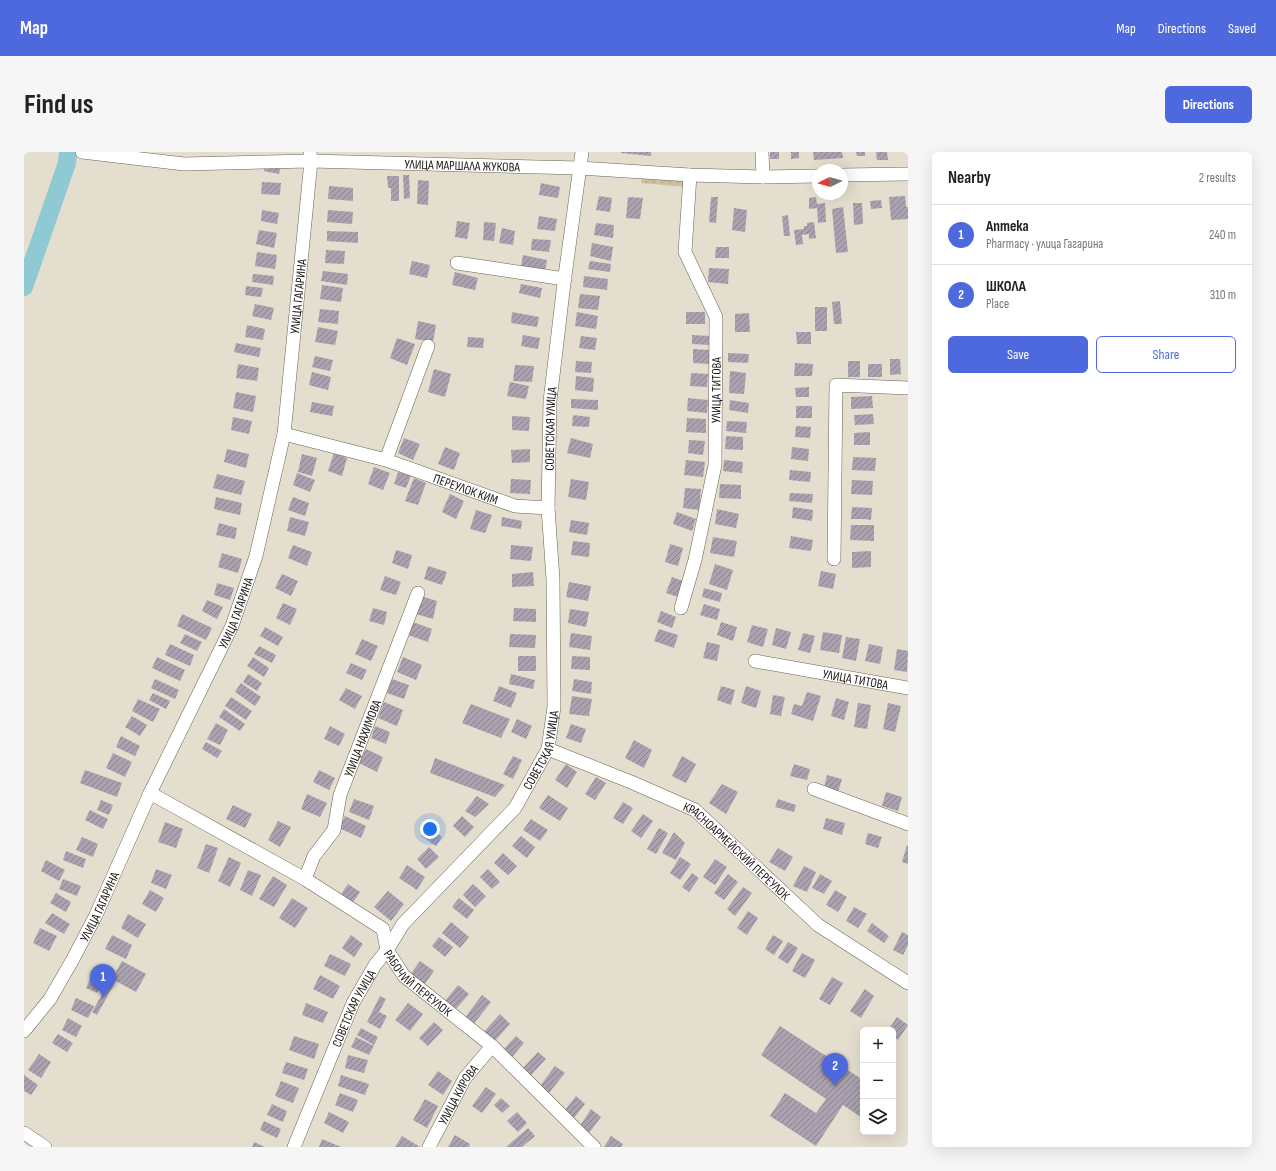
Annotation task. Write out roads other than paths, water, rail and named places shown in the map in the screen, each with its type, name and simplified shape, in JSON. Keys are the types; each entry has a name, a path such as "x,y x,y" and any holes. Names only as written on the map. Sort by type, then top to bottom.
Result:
{"street":[{"name":"УЛИЦА МАРШАЛА ЖУКОВА","path":"82,152 184,164 311,156 579,168 690,175 763,177 812,176"},
{"name":"СОВЕТСКАЯ УЛИЦА","path":"294,1147 353,1003 375,965 387,950 403,924 515,808 548,749 554,706 553,579 548,508 550,401 582,152"},
{"path":"762,152 763,177"},
{"name":"УЛИЦА ГАГАРИНА","path":"24,1031 50,999 96,915 150,794 232,626 256,556 284,434 311,156"},
{"path":"848,175 908,174"},
{"name":"УЛИЦА ТИТОВА","path":"681,608 695,560 715,465 716,317 685,252 690,175"},
{"path":"457,263 565,278"},
{"path":"386,460 428,346"},
{"path":"834,559 836,385 908,388"},
{"name":"ПЕРЕУЛОК КИМ","path":"284,434 386,460 515,506 548,508"},
{"name":"УЛИЦА НАХИМОВА","path":"305,879 314,856 334,830 340,795 418,594"},
{"name":"УЛИЦА ТИТОВА","path":"755,661 908,688"},
{"name":"КРАСНОАРМЕЙСКИЙ ПЕРЕУЛОК","path":"548,749 632,782 695,810 818,925 908,983"},
{"path":"814,789 908,824"},
{"name":"РАБОЧИЙ ПЕРЕУЛОК","path":"150,794 305,879 383,929 387,950 404,976 492,1046 594,1147"},
{"name":"УЛИЦА КИРОВА","path":"429,1147 465,1078 492,1046"},
{"path":"24,1133 45,1147"}],"waterway":[{"path":"24,287 67,163 68,152"}],"place":[{"name":"Аптека","path":"103,997"},
{"name":"ШКОЛА","path":"835,1086"}]}
